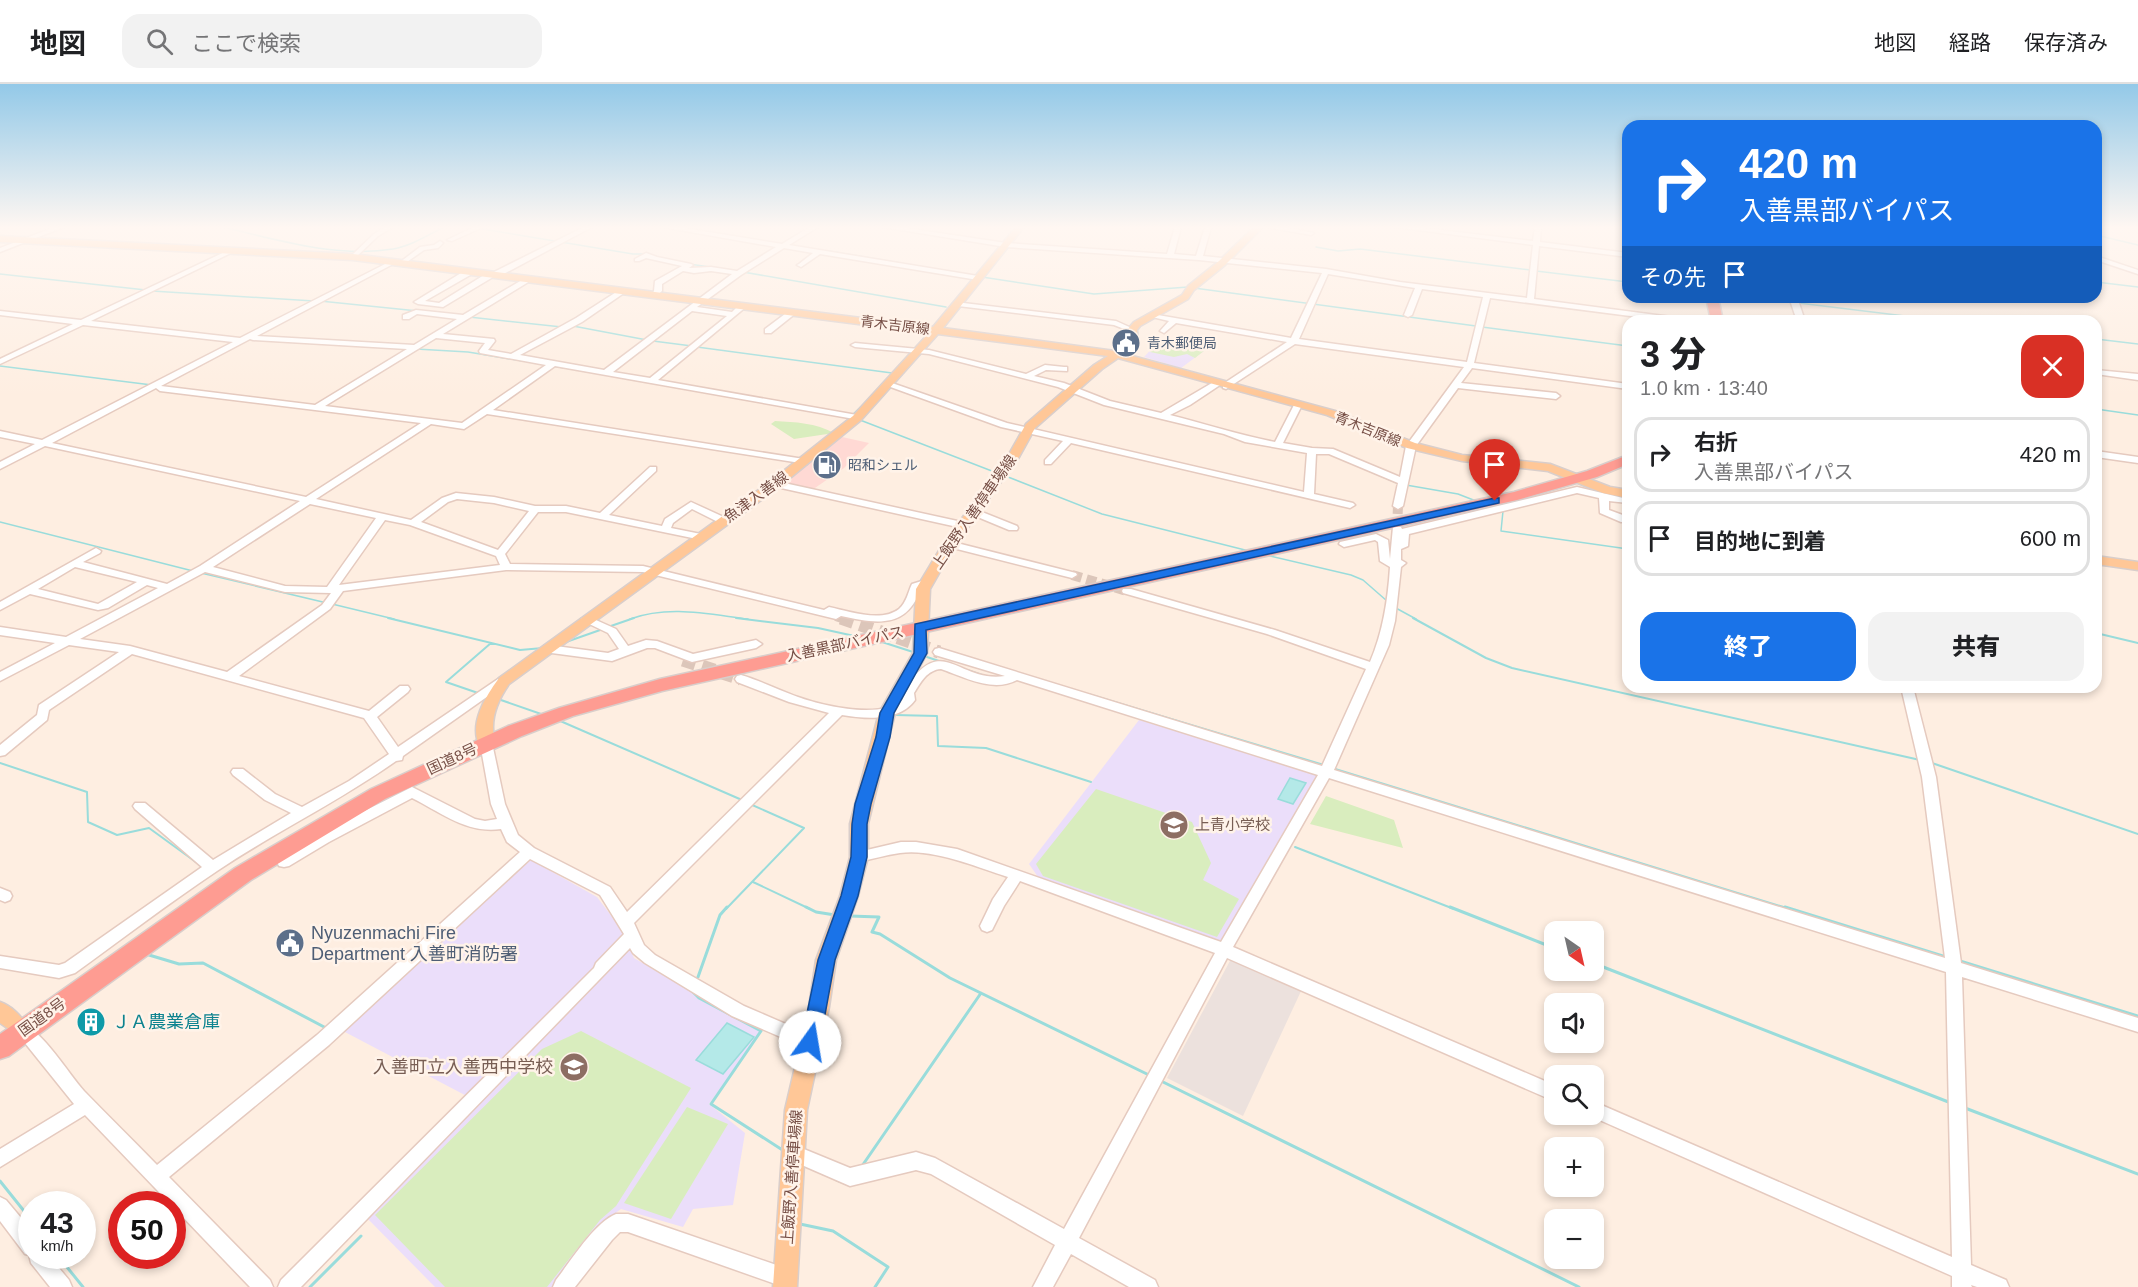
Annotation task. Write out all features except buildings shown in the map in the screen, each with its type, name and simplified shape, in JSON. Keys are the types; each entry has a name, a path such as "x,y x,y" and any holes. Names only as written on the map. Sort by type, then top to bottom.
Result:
{"highway":[{"name":"入善黒部バイパス","path":"486,742 566,712 639,690 1517,496 1577,479 1622,461"},
{"name":"国道8号","path":"0,1048 13,1031 252,868 378,794 486,742"}],"main road":[{"name":"青木吉原線","path":"559,283 1117,354 1331,413 1411,446 1462,458 1540,466 1622,492"},
{"name":"魚津入善線","path":"486,742 484,729 486,713 493,696 504,681 775,484 858,418 889,386 974,283"},
{"name":"上飯野入善停車場線","path":"785,1282 796,1110 826,960 849,896 859,857 863,804 886,724 887,713 920,653 921,596 925,583 962,525 1013,457 1027,431 1098,367 1131,345 1134,338 1132,330 1137,324 1185,297 1197,283"},
{"path":"2102,561 2138,566"},
{"path":"0,1011 13,1031"}],"street":[{"path":"0,362 164,283"},
{"path":"0,466 359,283"},
{"path":"450,283 418,302 440,304 479,283"},
{"path":"317,407 520,283"},
{"path":"655,295 658,291 658,283"},
{"path":"606,373 725,283"},
{"path":"1162,416 1187,404 1294,341 1320,283"},
{"path":"1401,283 1642,315"},
{"path":"1530,300 1532,283"},
{"path":"1408,315 1419,286"},
{"path":"512,356 570,326 621,291"},
{"path":"1398,506 1411,446 1470,365 1487,294"},
{"path":"958,303 1116,323 1132,330"},
{"path":"652,381 743,306"},
{"path":"693,309 733,314"},
{"path":"406,317 416,312 463,318"},
{"path":"0,313 248,340 414,347"},
{"path":"768,331 792,313"},
{"path":"1152,316 1294,341 1622,386"},
{"path":"1164,331 1174,320"},
{"path":"434,335 491,341 483,351 858,418"},
{"path":"855,345 919,350 1027,377 1107,404 1277,446 1329,451 1402,481"},
{"path":"160,388 464,426 553,364"},
{"path":"1027,377 1042,367 1052,366 1064,369"},
{"path":"2102,373 2138,377"},
{"path":"1456,385 1556,396"},
{"path":"889,386 1027,431 1350,505"},
{"path":"1277,446 1298,405"},
{"path":"486,411 804,462"},
{"path":"0,676 204,568 430,421"},
{"path":"0,434 413,523 500,554 506,567"},
{"path":"1047,462 1069,440"},
{"path":"1309,495 1312,451"},
{"path":"2102,455 2138,460"},
{"path":"602,516 653,469"},
{"path":"775,484 962,525"},
{"path":"1344,544 1376,537 1383,540 1385,561 1395,565 1401,564 1404,532 1576,490 1622,501"},
{"path":"413,523 445,500 456,496 494,500 535,509 566,509 702,537"},
{"path":"1604,497 1604,512 1622,519"},
{"path":"665,529 669,521 692,505 724,521"},
{"path":"500,554 535,509"},
{"path":"972,511 1013,528"},
{"path":"230,676 326,607 335,589 382,517"},
{"path":"1043,1287 1224,950 1326,773 1383,645 1389,621 1396,529"},
{"path":"949,544 1072,575"},
{"path":"0,607 96,551"},
{"path":"74,563 167,587"},
{"path":"204,568 285,589 335,589 506,567 655,570 836,616"},
{"path":"28,590 98,607 104,606 145,582"},
{"path":"787,604 794,601 868,619 896,614 909,606 916,586 925,583"},
{"path":"1127,591 1271,632 1373,667"},
{"path":"587,619 612,631 625,650"},
{"path":"0,630 130,650 230,676 370,717 390,743 397,757"},
{"path":"607,657 646,644 657,645 692,658 756,644"},
{"path":"548,649 607,657 642,649 683,660"},
{"path":"0,752 43,717 43,708 130,650"},
{"path":"939,652 2138,1025"},
{"path":"741,679 811,705 840,710 887,713 906,705 909,700 908,693 924,670 933,664 999,683 1010,681 1016,676"},
{"path":"0,963 59,972 70,968 212,867 397,757 504,681"},
{"path":"370,717 404,689"},
{"path":"1908,693 1929,777 1954,968 1962,1279"},
{"path":"288,1287 598,971 629,929 840,710"},
{"path":"486,742 498,804 512,838 530,852 605,891 629,929 638,949 650,959 738,1011 810,1042"},
{"path":"238,771 270,797 303,813"},
{"path":"284,862 324,838 412,792 472,823 485,826 505,823"},
{"path":"140,806 212,867"},
{"path":"859,857 901,847 916,847 957,854 1017,874 1224,950 1544,1089"},
{"path":"158,1176 323,1040 483,892 530,852"},
{"path":"987,926 998,903 1017,874"},
{"path":"13,1031 158,1176 262,1287"},
{"path":"0,1159 87,1105"},
{"path":"1604,1115 1962,1279 1999,1287"},
{"path":"794,1153 850,1177 916,1161 935,1167 1148,1287"},
{"path":"0,1206 18,1229"},
{"path":"563,1287 605,1233 616,1223 628,1223 785,1282"},
{"path":"48,1269 62,1287"}],"shaded area":[{"path":"1158,342 1204,351 1181,368 1144,357"},
{"name":"昭和シェル","path":"842,437 869,443 844,468 812,490 781,484"},
{"name":"上青小学校","path":"1139,720 1318,774 1220,942 1038,877 1029,864"},
{"name":"入善町立入善西中学校","path":"531,860 597,897 619,926 634,958 730,1015 763,1030 709,1104 745,1133 733,1205 693,1209 683,1227 621,1209 606,1220 553,1287 435,1287 365,1216 480,1103 343,1031 476,906"},
{"path":"1231,959 1302,989 1243,1116 1167,1078"}],"green space":[{"path":"1158,342 1204,351 1195,358 1187,354 1174,357 1150,352"},
{"path":"775,421 813,425 834,433 794,439 771,424"},
{"path":"1096,789 1192,822 1211,863 1203,880 1239,899 1217,937 1043,876 1036,864"},
{"path":"1326,796 1394,820 1403,848 1310,824"},
{"path":"581,1031 691,1088 616,1206 600,1220 547,1287 445,1287 375,1215 542,1049"},
{"path":"687,1107 728,1124 671,1219 624,1203"}],"water":[{"path":"1290,778 1306,783 1293,804 1278,799"},
{"path":"727,1023 754,1037 723,1074 696,1060"}],"waterway":[{"path":"83,283 146,290"},
{"path":"808,283 946,307"},
{"path":"1022,283 1094,294 1188,287"},
{"path":"2106,283 2138,287"},
{"path":"1194,288 1476,326"},
{"path":"152,291 314,301"},
{"path":"320,301 418,311"},
{"path":"1798,303 1897,315"},
{"path":"469,317 562,327"},
{"path":"573,326 647,340"},
{"path":"1482,327 1622,345"},
{"path":"2102,340 2138,344"},
{"path":"653,341 692,346"},
{"path":"697,347 892,373 891,375"},
{"path":"416,349 468,352 523,361"},
{"path":"0,366 152,385"},
{"path":"552,366 591,372"},
{"path":"849,418 865,403"},
{"path":"2102,410 2138,415"},
{"path":"860,420 997,473"},
{"path":"1369,471 1397,483"},
{"path":"1003,475 1102,514 1249,551"},
{"path":"1406,485 1458,494 1476,501"},
{"path":"1501,510 1503,511 1501,531 1622,548"},
{"path":"0,522 193,571"},
{"path":"1266,555 1351,575 1363,580 1387,601"},
{"path":"201,573 327,603"},
{"path":"332,604 394,619"},
{"path":"1394,607 1416,619"},
{"path":"630,619 659,612 703,613 748,619"},
{"path":"388,618 520,650 543,648"},
{"path":"608,627 634,618"},
{"path":"736,618 818,628 859,637"},
{"path":"1413,618 1486,658 1512,668 1622,693"},
{"path":"566,642 603,629"},
{"path":"2102,634 2138,643"},
{"path":"879,641 913,652"},
{"path":"478,693 446,682 491,643"},
{"path":"924,656 942,662"},
{"path":"967,670 982,675"},
{"path":"1623,693 1920,760"},
{"path":"1088,694 1324,765"},
{"path":"498,699 544,715"},
{"path":"895,715 937,716 938,746 986,748 1091,782"},
{"path":"558,720 742,800"},
{"path":"0,763 87,792 88,822 117,835 149,828 200,865"},
{"path":"1932,763 2138,834"},
{"path":"1332,768 1790,909"},
{"path":"726,909 804,828 750,804"},
{"path":"1295,847 1454,909"},
{"path":"753,882 810,909"},
{"path":"698,977 720,915 727,907"},
{"path":"806,907 810,909"},
{"path":"1450,907 1544,944"},
{"path":"1785,907 1946,957"},
{"path":"810,909 835,915"},
{"path":"850,916 879,917 872,932 880,934 950,978 981,993"},
{"path":"149,955 179,964 203,963 326,1028"},
{"path":"1960,961 2138,1016"},
{"path":"1604,967 1951,1103"},
{"path":"692,991 699,998 761,1031 711,1104 784,1151"},
{"path":"862,1166 981,993"},
{"path":"981,993 1151,1076"},
{"path":"1161,1081 1579,1287"},
{"path":"1965,1108 2138,1174"},
{"path":"837,1180 847,1184"},
{"path":"0,1181 18,1204"},
{"path":"800,1221 800,1224 833,1231 888,1267 875,1287"},
{"path":"310,1287 361,1236"},
{"path":"68,1269 83,1287"}],"tunnel":[{"path":"1397,529 1398,506"},
{"path":"1072,575 1127,591"},
{"path":"836,616 845,619"},
{"path":"841,618 939,652"},
{"path":"683,660 741,679"}],"place":[{"name":"青木郵便局","path":"1126,343"},
{"name":"昭和シェル","path":"827,465"},
{"name":"上青小学校","path":"1174,825"},
{"name":"Nyuzenmachi Fire Department 入善町消防署","path":"290,943"},
{"name":"ＪＡ農業倉庫","path":"91,1022"},
{"name":"入善町立入善西中学校","path":"574,1067"}],"route":[{"path":"810,1042 819,1007 826,960 849,896 859,857 863,804 883,737 887,713 920,653 922,638 920,627 1495,501"}]}
